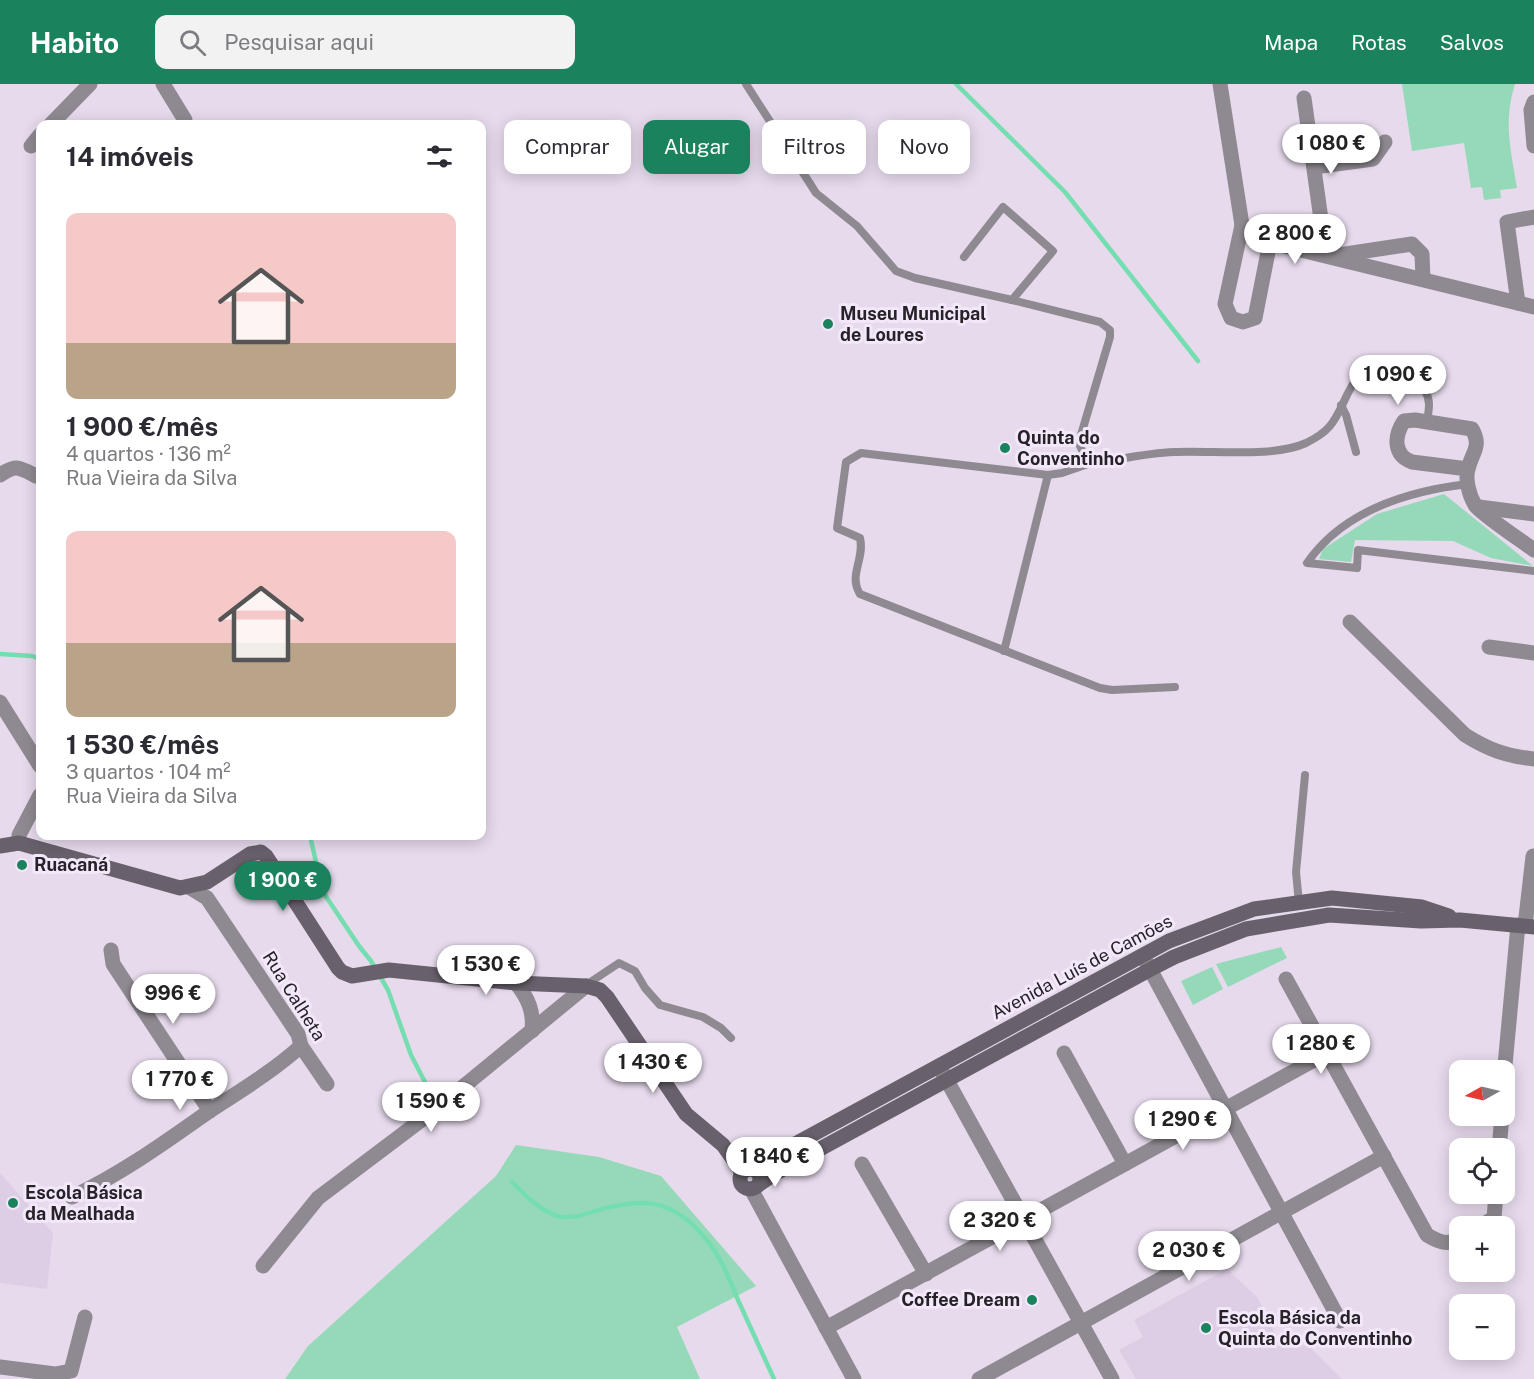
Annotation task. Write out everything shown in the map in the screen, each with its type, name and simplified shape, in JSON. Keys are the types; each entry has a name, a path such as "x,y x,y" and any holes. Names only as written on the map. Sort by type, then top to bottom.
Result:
{"street":[{"path":"55,120 90,84"},
{"path":"163,84 185,120"},
{"path":"1220,84 1242,225 1225,304 1231,318 1243,322 1255,318 1270,242"},
{"path":"1304,98 1328,256"},
{"path":"1534,102 1531,110 1534,146"},
{"path":"1314,167 1373,159 1385,142"},
{"path":"1518,303 1507,222 1534,217"},
{"path":"1242,225 1252,238 1534,307"},
{"path":"1328,256 1412,244 1422,254 1423,279"},
{"path":"1468,477 1412,462 1400,454 1397,437 1404,421 1472,429 1477,437 1476,450 1468,477 1476,507 1534,550"},
{"path":"0,475 11,468 20,467 36,476"},
{"path":"1476,507 1534,514"},
{"path":"1350,622 1465,735 1511,757 1534,759"},
{"path":"1489,648 1534,653"},
{"path":"0,702 36,760"},
{"path":"19,843 19,835 36,803"},
{"name":"Rua Calheta","path":"0,846 19,843 180,888 189,887 207,898 298,1034 302,1046 327,1084"},
{"path":"189,887 207,882 250,854 261,852 266,856 338,968 347,975 389,970 586,986 600,990 608,997 686,1114 723,1145 745,1170 755,1170 759,1176 754,1187 854,1379"},
{"path":"1506,1060 1526,926 1533,856"},
{"name":"Avenida Luís de Camões","path":"745,1170 1169,941 1254,909 1332,898 1411,906 1460,920"},
{"name":"Avenida Luís de Camões","path":"754,1187 1151,969 1174,957 1246,929 1329,915 1421,921 1460,920 1526,926"},
{"path":"111,950 113,964 210,1111"},
{"path":"1143,955 1340,1321"},
{"path":"1286,979 1427,1235 1440,1243 1449,1242"},
{"path":"516,982 530,1003 533,1017 532,1031"},
{"path":"263,1266 318,1198 436,1109 586,986"},
{"path":"72,1197 131,1166 279,1066 302,1046"},
{"path":"1064,1053 1125,1164"},
{"path":"826,1328 1327,1053"},
{"path":"939,1065 1112,1379"},
{"path":"980,1379 1384,1155"},
{"path":"862,1164 926,1274"},
{"path":"0,1367 55,1374 71,1371 85,1317"}],"lane":[{"path":"746,84 816,193 857,226 896,271 915,278 1100,322 1110,330 1110,337 1081,435 1080,446 1088,464"},
{"path":"964,256 1003,207 1053,251 1012,300"},
{"path":"1175,687 1112,690 1100,688 860,594 855,587 855,575 862,548 860,538 837,528 846,462 861,453 1048,475 1088,464 1172,452 1269,451 1288,448 1304,444 1329,427 1353,382 1365,371 1382,366 1409,374 1423,386 1429,402 1427,422"},
{"path":"1341,405 1356,452"},
{"path":"1004,651 1048,475"},
{"path":"1468,477 1391,502 1360,516 1329,536 1307,563 1357,568 1359,550 1534,571"},
{"path":"1299,903 1296,872 1305,775"},
{"path":"586,986 620,963 635,971 645,988 660,1005 703,1017 721,1028 731,1038"}],"shaded area":[{"name":"Escola Básica da Mealhada","path":"0,1173 53,1233 47,1289 0,1283"},
{"name":"Escola Básica da Quinta do Conventinho","path":"1227,1269 1258,1298 1279,1342 1309,1346 1342,1379 1136,1379 1119,1350 1143,1337 1134,1320"}],"green space":[{"path":"1402,84 1515,84 1509,111 1509,124 1517,188 1500,190 1501,198 1484,200 1482,187 1471,188 1464,143 1412,151"},
{"path":"1444,494 1533,566 1491,558 1453,541 1355,540 1351,562 1319,559 1323,549 1377,514"},
{"path":"1281,947 1287,958 1228,987 1216,964"},
{"path":"1212,967 1223,989 1193,1005 1181,981"},
{"path":"516,1145 599,1157 661,1176 756,1286 677,1327 700,1379 285,1379 308,1346 496,1176"}],"waterway":[{"path":"956,84 1065,192 1198,361"},
{"path":"0,654 36,658"},
{"path":"311,840 323,892 371,961 388,990 411,1055 426,1084"},
{"path":"512,1182 537,1205 565,1217 642,1203 656,1204 681,1215 706,1239 720,1260 774,1379"}],"place":[{"name":"Museu Municipal de Loures","path":"828,324"},
{"name":"Quinta do Conventinho","path":"1005,448"},
{"name":"Ruacaná","path":"22,865"},
{"name":"Escola Básica da Mealhada","path":"13,1203"},
{"name":"Coffee Dream","path":"1032,1300"},
{"name":"Escola Básica da Quinta do Conventinho","path":"1206,1328"}]}
